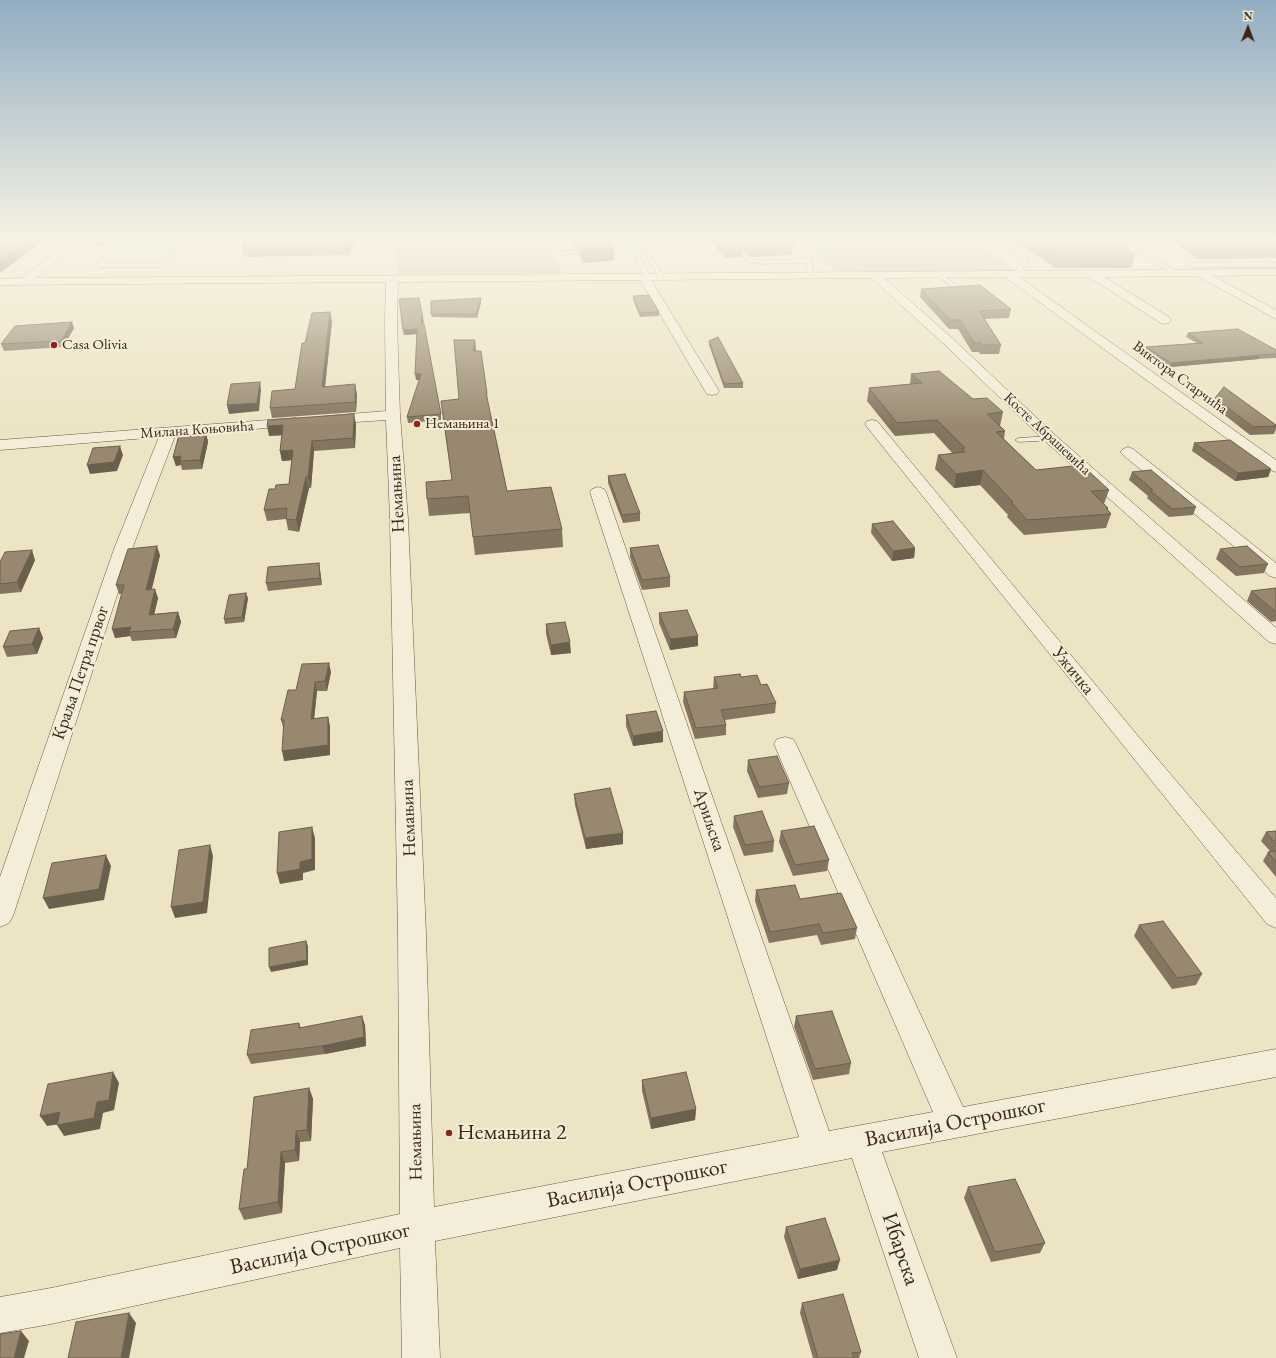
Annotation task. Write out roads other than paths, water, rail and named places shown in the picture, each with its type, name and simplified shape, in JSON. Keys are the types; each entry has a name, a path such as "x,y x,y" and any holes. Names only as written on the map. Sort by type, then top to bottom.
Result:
{"street":[{"name":"Немањина","path":"391,301 393,415 400,535 412,934 417,1228 421,1358"},
{"path":"660,301 712,391"},
{"name":"Косте Абрашевића","path":"904,301 948,341 1050,438 1276,638"},
{"name":"Виктора Старчића","path":"1045,301 1276,467"},
{"path":"1135,301 1165,320"},
{"path":"1252,301 1276,315"},
{"name":"Милана Коњовића","path":"0,445 393,415"},
{"name":"Ужичка","path":"872,424 1130,741 1276,917"},
{"name":"Краља Петра првог","path":"0,916 123,549 169,432"},
{"path":"1128,452 1276,572"},
{"name":"Ариљска","path":"598,492 819,1149"},
{"path":"785,744 954,1123"},
{"name":"Василија Острошког","path":"0,1315 51,1306 417,1228 746,1162 1276,1063"},
{"name":"Ибарска","path":"862,1140 938,1358"}],"lane":[{"path":"1019,440 1050,438"}],"place":[{"name":"Casa Olivia","path":"54,345"},
{"name":"Немањина 1","path":"417,424"},
{"name":"Немањина 2","path":"449,1133"}]}
